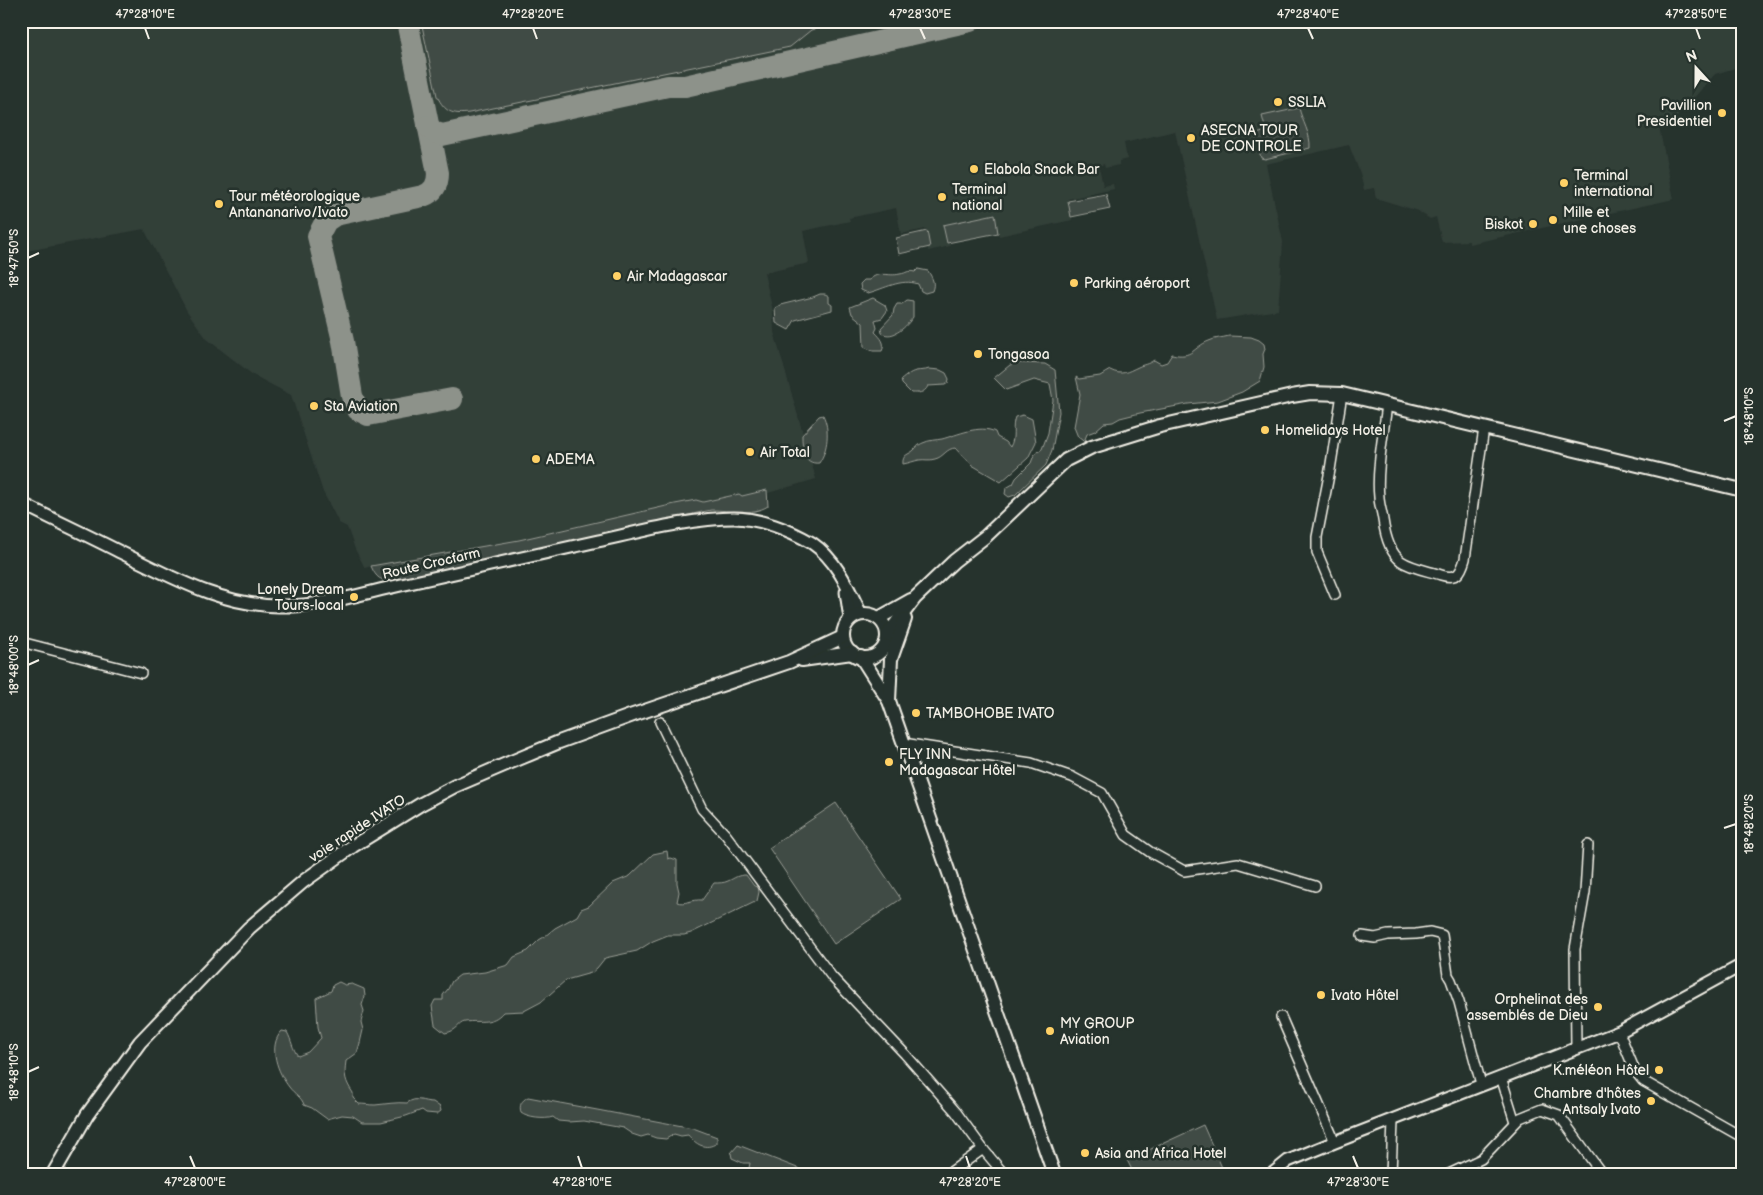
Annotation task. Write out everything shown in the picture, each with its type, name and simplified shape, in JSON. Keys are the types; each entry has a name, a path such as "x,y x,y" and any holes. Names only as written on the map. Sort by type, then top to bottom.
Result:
{"main road":[{"path":"789,662 857,655 871,656 879,652 915,598 954,561 986,536 1066,460 1092,447 1160,426 1292,396 1310,393 1342,394 1742,490"},
{"path":"878,618 915,598"},
{"path":"889,701 891,659 904,620 915,598"},
{"path":"889,701 857,655 846,646 843,637 845,628 856,616 869,614 878,618 885,626 889,701 1054,1174"},
{"path":"789,662 843,637"},
{"name":"voie rapide IVATO","path":"53,1174 87,1115 140,1042 249,928 304,881 339,856 422,804 488,772 596,728 789,662"}],"street":[{"path":"1335,595 1317,552 1317,537 1342,394"},
{"path":"1387,404 1380,459 1378,496 1389,544 1396,557 1403,563 1445,576 1455,576 1461,572 1465,559 1484,428"},
{"name":"Route Crocfarm","path":"21,503 190,586 232,601 280,606 309,605 349,599 429,578 652,529 700,521 735,518 770,524 814,544 827,556 845,580 856,616"},
{"path":"21,642 141,673"},
{"path":"660,722 702,808 726,836 832,977 905,1054 956,1112 983,1150 1004,1174"},
{"path":"903,743 1031,763 1072,777 1102,793 1126,835 1150,852 1184,871 1238,863 1315,886"},
{"path":"1576,1048 1574,949 1585,892 1588,845"},
{"path":"1362,936 1375,938 1388,935 1430,932 1442,935 1448,975 1452,980 1459,1002 1481,1084"},
{"path":"1272,1174 1288,1161 1481,1084 1620,1032 1742,965"},
{"path":"1281,1017 1335,1142"},
{"path":"1620,1032 1636,1072 1643,1081 1742,1137"},
{"path":"1501,1077 1515,1122"},
{"path":"1450,1174 1481,1160 1515,1122 1542,1109 1559,1115 1602,1174"},
{"path":"1392,1121 1392,1174"},
{"path":"948,1174 983,1150"}],"shaded area":[{"path":"21,21 1742,21 1742,66 1715,74 1676,118 1658,122 1674,199 1469,244 1469,241 1442,242 1436,217 1430,219 1418,211 1376,198 1374,188 1364,190 1360,173 1349,145 1266,164 1283,242 1278,310 1217,320 1175,131 1124,143 1127,159 1119,161 1119,165 1105,168 1104,164 1099,166 1103,186 1113,184 1114,189 1068,199 1072,220 999,236 994,214 947,243 950,246 928,251 928,247 930,247 926,229 901,234 896,208 849,218 850,221 803,231 809,263 764,273 773,311 774,332 816,479 768,493 767,490 742,496 739,494 599,521 519,540 365,568 355,549 347,527 339,523 323,492 291,395 253,375 207,339 187,311 144,229 21,252"},
{"path":"421,21 841,21 811,30 790,47 463,114 454,113 446,109 437,96"},
{"path":"1299,108 1308,133 1310,148 1265,159 1261,158 1256,138 1257,134 1266,131 1262,116"},
{"path":"1106,194 1110,209 1071,217 1068,201"},
{"path":"995,214 998,233 947,243 943,225"},
{"path":"927,231 930,247 899,254 896,238"},
{"path":"918,269 928,271 933,281 932,291 925,293 921,291 918,284 912,282 893,285 868,293 861,290 860,284 864,280 869,280 877,275 903,274 910,271 915,272"},
{"path":"820,294 829,296 832,310 795,320 789,330 776,323 775,308"},
{"path":"873,298 885,305 887,311 882,318 875,320 877,328 875,332 883,343 882,351 873,351 864,347 863,323 852,314 850,307"},
{"path":"907,300 913,301 913,317 910,321 899,331 891,335 882,333 881,328 893,315 897,304 902,304"},
{"path":"1229,336 1251,337 1264,344 1264,367 1260,381 1242,392 1218,401 1188,404 1140,413 1104,423 1095,431 1087,434 1085,439 1087,444 1078,437 1074,427 1080,394 1076,377 1079,379 1100,376 1110,370 1124,373 1154,360 1161,364 1167,362 1172,354 1189,354 1204,343"},
{"path":"1020,363 1045,364 1055,370 1059,412 1052,450 1046,465 1015,495 1009,497 1005,494 1006,488 1013,484 1016,478 1031,463 1034,455 1042,449 1048,433 1053,400 1050,384 1034,380 1006,390 994,378 1010,365"},
{"path":"929,369 940,370 946,373 949,379 948,383 945,385 928,386 923,392 916,393 911,393 902,384 901,380 910,373"},
{"path":"823,415 827,427 826,446 819,463 814,463 804,454 802,435 819,416"},
{"path":"1023,415 1032,419 1036,442 1028,458 1001,482 972,465 956,448 950,449 935,459 903,464 905,456 921,444 982,429 995,432 997,437 1006,442 1010,447 1013,440 1015,417"},
{"path":"767,490 768,506 755,511 711,510 394,580 382,580 375,574 371,566 519,540 675,504 696,500 703,502"},
{"path":"836,803 901,899 834,944 769,848"},
{"path":"667,851 668,859 677,860 679,892 677,902 702,900 714,883 725,882 738,876 746,875 754,886 758,887 757,901 691,933 668,935 653,941 637,951 605,958 591,973 566,980 541,1002 524,1011 503,1012 495,1019 486,1021 465,1022 453,1031 445,1033 435,1025 432,1006 435,1000 443,1000 443,995 452,981 460,975 485,972 508,965 514,957 528,951 555,928 577,916 581,909 589,906 613,883 630,876 653,854"},
{"path":"339,982 345,985 352,984 364,989 365,996 362,1005 364,1011 361,1022 363,1030 360,1043 357,1053 346,1061 346,1078 353,1093 353,1098 359,1104 373,1105 407,1103 420,1100 433,1102 440,1107 441,1111 437,1114 426,1113 422,1110 381,1122 362,1122 353,1116 342,1115 327,1119 312,1108 304,1105 302,1100 289,1087 281,1074 276,1059 275,1044 278,1037 282,1031 287,1032 298,1056 308,1052 321,1038 318,1027 316,998 331,991 333,985"},
{"path":"528,1097 693,1128 717,1137 717,1143 705,1146 698,1144 688,1135 674,1134 666,1139 648,1135 641,1137 623,1128 584,1121 558,1121 553,1117 532,1117 524,1115 520,1110 520,1105"},
{"path":"1203,1125 1224,1172 1221,1174 1134,1174 1127,1160"},
{"path":"738,1145 800,1169 802,1174 767,1174 763,1170 753,1171 749,1168 750,1163 743,1163 732,1158 731,1153"}],"taxiway":[{"path":"407,21 438,173 436,184 433,190 423,196 335,215 326,221 318,236 343,341 352,396 358,410 368,415 452,399"},
{"path":"428,126 434,132 442,135 668,86 685,86 970,21"}],"place":[{"name":"SSLIA","path":"1278,102"},
{"name":"Pavillion Presidentiel","path":"1722,113"},
{"name":"ASECNA TOUR DE CONTROLE","path":"1191,138"},
{"name":"Elabola Snack Bar","path":"974,169"},
{"name":"Terminal international","path":"1564,183"},
{"name":"Terminal national","path":"942,197"},
{"name":"Tour météorologique Antananarivo/Ivato","path":"219,204"},
{"name":"Mille et une choses","path":"1553,220"},
{"name":"Biskot","path":"1533,224"},
{"name":"Air Madagascar","path":"617,276"},
{"name":"Parking aéroport","path":"1074,283"},
{"name":"Tongasoa","path":"978,354"},
{"name":"Sta Aviation","path":"314,406"},
{"name":"Homelidays Hotel","path":"1265,430"},
{"name":"Air Total","path":"750,452"},
{"name":"ADEMA","path":"536,459"},
{"name":"Lonely Dream Tours-local","path":"354,597"},
{"name":"TAMBOHOBE IVATO","path":"916,713"},
{"name":"FLY INN Madagascar Hôtel","path":"889,762"},
{"name":"Ivato Hôtel","path":"1321,995"},
{"name":"Orphelinat des assemblés de Dieu","path":"1598,1007"},
{"name":"MY GROUP Aviation","path":"1050,1031"},
{"name":"K.méléon Hôtel","path":"1659,1070"},
{"name":"Chambre d'hôtes Antsaly Ivato","path":"1651,1101"},
{"name":"Asia and Africa Hotel","path":"1085,1153"}]}
